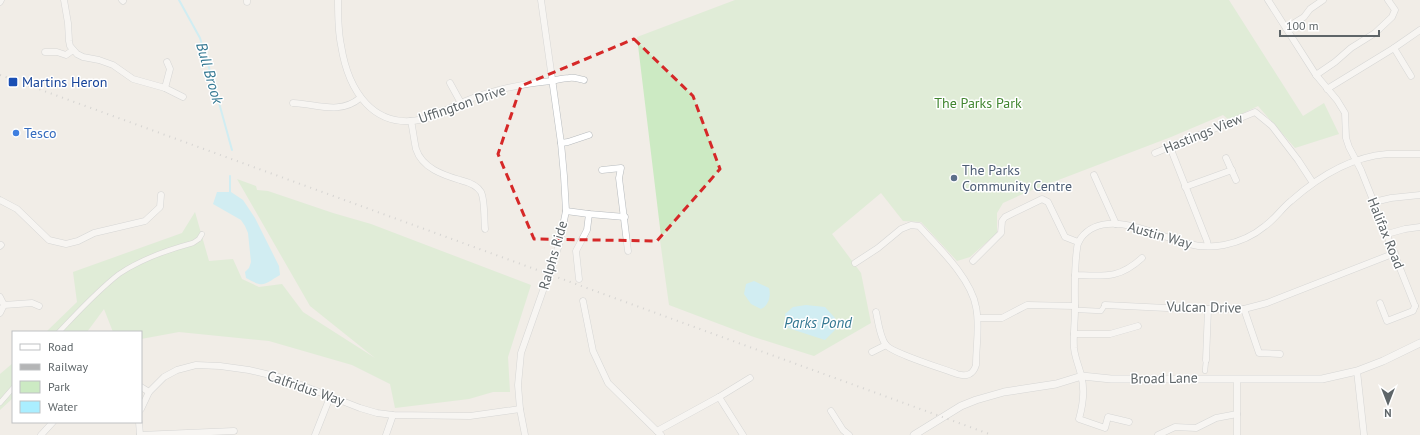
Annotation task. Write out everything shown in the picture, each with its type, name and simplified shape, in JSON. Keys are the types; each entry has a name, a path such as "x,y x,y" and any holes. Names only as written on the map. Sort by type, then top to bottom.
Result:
{"street":[{"path":"64,0 68,23 69,42 73,50 83,57 99,60 113,66 133,79 165,88 183,97"},
{"name":"Uffington Drive","path":"338,0 340,46 349,76 360,98 369,107 382,116 397,120 411,121 431,116 461,102 502,88 570,78 584,80"},
{"name":"Ralphs Ride","path":"525,435 520,409 518,385 522,353 559,245 566,211 561,143 541,0"},
{"name":"Halifax Road","path":"1268,0 1316,75 1337,100 1345,113 1346,138 1418,306"},
{"path":"1286,28 1304,17 1310,9 1323,0"},
{"path":"1316,75 1375,33 1392,17 1395,10 1388,0"},
{"path":"1327,89 1394,48 1420,30"},
{"path":"1394,48 1411,76"},
{"path":"45,52 66,55 73,50"},
{"path":"165,88 170,69 167,62"},
{"path":"450,83 461,102"},
{"path":"293,103 342,108 360,98"},
{"name":"Hastings View","path":"1155,153 1255,112 1272,126 1298,160 1313,183"},
{"path":"411,121 417,150 423,161 441,174 476,186 481,193 483,199 485,229"},
{"path":"561,143 590,135"},
{"path":"1170,147 1208,246"},
{"name":"Austin Way","path":"1078,242 1084,235 1095,227 1116,224 1137,228 1190,245 1217,246 1244,239 1266,226 1290,202 1322,176 1355,160 1386,154 1420,154"},
{"path":"1226,158 1236,180"},
{"path":"602,170 621,168 620,178 628,251"},
{"path":"1185,188 1232,170"},
{"path":"1094,175 1116,224"},
{"path":"0,200 17,209 49,240 66,244 78,241 94,233 145,220 160,207 161,195"},
{"path":"1374,202 1398,197 1420,195"},
{"path":"973,261 1001,233 1002,220 1005,216 1042,199 1048,202 1065,237 1078,242 1076,276 1077,308 1074,334 1075,354 1082,376 1083,405 1079,419 1105,428 1108,417 1129,422"},
{"path":"566,211 625,217"},
{"path":"579,279 576,251 587,230 589,214"},
{"path":"855,263 878,248 901,229 911,225 919,226 948,259 971,289 978,318 976,365 973,371 962,376 898,353 886,345 879,328 876,312"},
{"path":"1387,234 1420,227"},
{"path":"60,331 97,293 120,274 149,258 193,243 199,239 202,234"},
{"name":"Vulcan Drive","path":"1077,308 1101,311 1105,305 1244,309 1267,303 1395,253"},
{"path":"1076,276 1115,275 1133,266 1142,258"},
{"path":"0,297 4,305"},
{"path":"583,301 593,351 608,383 659,433 750,378"},
{"path":"4,305 32,303 39,306"},
{"path":"1380,303 1387,321 1412,311 1418,306"},
{"path":"0,313 4,305"},
{"path":"978,318 1002,318 1027,305 1077,308"},
{"path":"1205,371 1208,309"},
{"path":"1244,309 1259,353 1280,354"},
{"path":"1074,334 1110,334 1138,326"},
{"name":"Broad Lane","path":"914,435 961,406 976,400 1004,392 1056,384 1082,376 1111,379 1322,379 1357,371 1420,344"},
{"path":"872,352 886,345"},
{"name":"Calfridus Way","path":"142,407 149,392 164,378 177,370 196,365 220,366 249,370 283,378 330,397 377,413 393,415 470,416 520,409"},
{"path":"1357,371 1364,435"},
{"path":"1237,435 1238,379"},
{"path":"142,388 149,392"},
{"path":"0,403 12,389"},
{"path":"315,435 330,397"},
{"path":"719,397 743,435"},
{"path":"831,411 842,430 849,435"},
{"path":"1158,435 1175,427 1196,428 1216,418 1237,414"},
{"path":"386,435 393,415"},
{"path":"41,435 52,423"},
{"path":"139,423 140,435 234,431"}],"highlighted area":[{"path":"634,39 693,96 720,169 657,241 534,239 498,154 521,86"}],"green space":[{"name":"The Parks Park","path":"735,0 1229,0 1303,116 1324,103 1339,134 1295,148 1258,106 1229,120 1223,115 1171,137 1027,192 1003,203 997,213 997,233 970,257 957,261 921,222 903,221 881,193 832,234 861,273 871,323 814,356 751,336 669,305 660,240 671,230 661,236 637,37"},
{"path":"237,179 256,186 257,190 268,191 371,224 531,285 508,357 510,392 493,392 469,399 395,408 390,384 352,365 269,341 179,332 142,339 142,331 113,331 104,309 88,331 47,331 77,302 73,272 182,233 195,212 209,261 233,259 242,279 259,287 282,284 303,312 375,358 310,306"},
{"path":"12,364 12,399 0,410 0,374"}],"water":[{"path":"217,192 231,192 243,200 255,218 279,266 280,275 263,284 246,278 245,272 249,268 251,262 248,233 241,220 213,204"},
{"name":"Parks Pond","path":"754,281 769,288 769,300 761,309 751,304 744,294 746,284"},
{"name":"Parks Pond","path":"806,305 825,307 835,318 835,330 825,340 788,328 785,314 793,307"}],"waterway":[{"name":"Bull Brook","path":"179,0 200,38 232,150"},
{"name":"Bull Brook","path":"230,176 230,194"}],"railway":[{"path":"0,75 992,435"}],"place":[{"name":"Martins Heron","path":"13,82"},
{"name":"Tesco","path":"16,133"},
{"name":"The Parks Community Centre","path":"954,178"}]}
